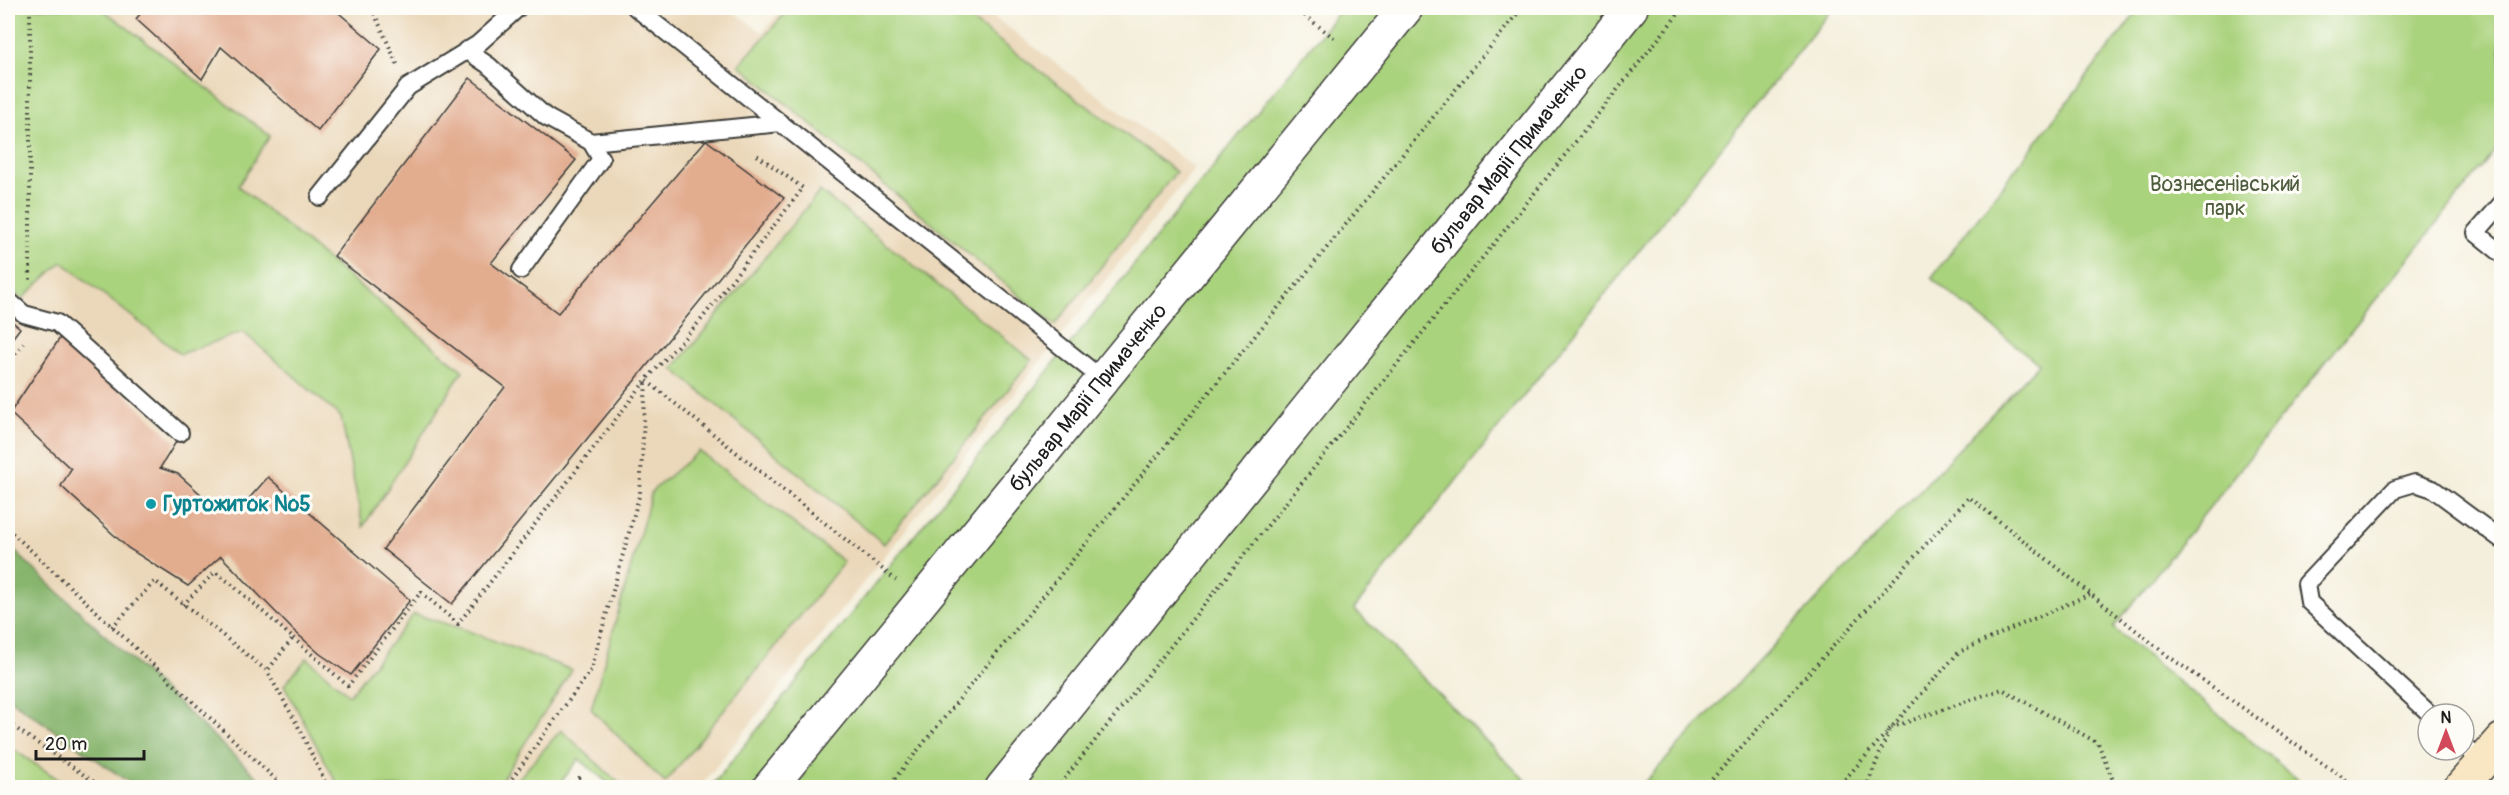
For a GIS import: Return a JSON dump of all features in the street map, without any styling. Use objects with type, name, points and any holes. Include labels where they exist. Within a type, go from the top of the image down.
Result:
[{"type":"main road","points":[[2460,788],[2488,753]]},
{"type":"street","name":"бульвар Марії Примаченко","points":[[769,788],[1406,8]]},
{"type":"street","name":"бульвар Марії Примаченко","points":[[1002,788],[1631,8]]},
{"type":"lane","points":[[320,197],[408,87],[485,38],[518,8]]},
{"type":"lane","points":[[636,8],[1102,380]]},
{"type":"lane","points":[[466,50],[488,65],[546,117],[591,142],[601,159],[521,270]]},
{"type":"lane","points":[[591,142],[781,123]]},
{"type":"lane","points":[[2502,203],[2476,233],[2502,254]]},
{"type":"lane","points":[[8,300],[24,314],[57,323],[180,433]]},
{"type":"lane","points":[[2417,702],[2309,602],[2306,584],[2395,489],[2415,483],[2433,489],[2502,540]]},
{"type":"path","points":[[8,363],[34,329],[30,289],[30,8]]},
{"type":"path","points":[[372,8],[408,87]]},
{"type":"path","points":[[1295,8],[1334,38]]},
{"type":"path","points":[[887,788],[1522,8]]},
{"type":"path","points":[[1057,788],[1683,8]]},
{"type":"path","points":[[183,605],[215,572],[348,686],[421,592],[458,624],[646,380],[700,321],[803,188],[722,129]]},
{"type":"path","points":[[646,380],[921,600]]},
{"type":"path","points":[[505,788],[591,670],[640,493],[646,380]]},
{"type":"path","points":[[1704,788],[1969,497],[2168,656],[2358,788]]},
{"type":"path","points":[[8,529],[285,788]]},
{"type":"path","points":[[112,627],[155,581],[267,671],[298,726],[328,788]]},
{"type":"path","points":[[1837,788],[1959,652],[2090,594]]},
{"type":"path","points":[[267,671],[293,638]]},
{"type":"path","points":[[1866,788],[1890,728],[2002,689],[2098,743],[2116,788]]},
{"type":"path","points":[[8,723],[103,788]]},
{"type":"path","points":[[571,788],[579,778],[591,788]]},
{"type":"shaded area","points":[[8,8],[729,8],[762,32],[783,8],[982,8],[1195,168],[700,787],[622,787],[579,759],[557,788],[8,787]]},
{"type":"green space","points":[[8,8],[101,8],[270,136],[238,186],[463,371],[363,527],[341,417],[243,332],[180,354],[62,262],[22,299],[8,287]]},
{"type":"green space","points":[[790,8],[955,8],[1176,172],[1055,325],[739,65]]},
{"type":"green space","points":[[1342,8],[1833,8],[1354,609],[1532,787],[710,788]]},
{"type":"green space","name":"Вознесенівський парк","points":[[2140,8],[2501,8],[2501,143],[2113,628],[2307,787],[1640,787],[2039,364],[1931,278]]},
{"type":"green space","points":[[820,191],[1032,360],[884,544],[673,369]]},
{"type":"green space","points":[[699,451],[844,562],[665,783],[591,709],[652,491]]},
{"type":"green space","points":[[8,545],[268,787],[136,787],[8,698]]},
{"type":"green space","points":[[414,614],[463,629],[572,670],[497,787],[339,787],[284,685],[307,658],[349,695]]},
{"type":"green space","points":[[561,730],[623,787],[613,787],[579,759],[557,787],[511,787]]},
{"type":"green space","points":[[8,746],[70,787],[8,787]]},
{"type":"building","points":[[145,8],[333,8],[381,49],[318,131],[221,47],[202,79],[136,19]]},
{"type":"building","points":[[470,78],[576,160],[491,263],[558,313],[706,140],[784,198],[452,604],[383,549],[505,387],[334,256]]},
{"type":"building","points":[[8,318],[20,328],[8,344]]},
{"type":"building","name":"Гуртожиток №5","points":[[62,335],[176,442],[160,468],[178,474],[204,497],[238,511],[268,477],[410,600],[351,675],[320,654],[293,630],[221,556],[188,586],[128,548],[61,486],[71,469],[10,413]]},
{"type":"place","name":"Гуртожиток №5","points":[[151,504]]}]
